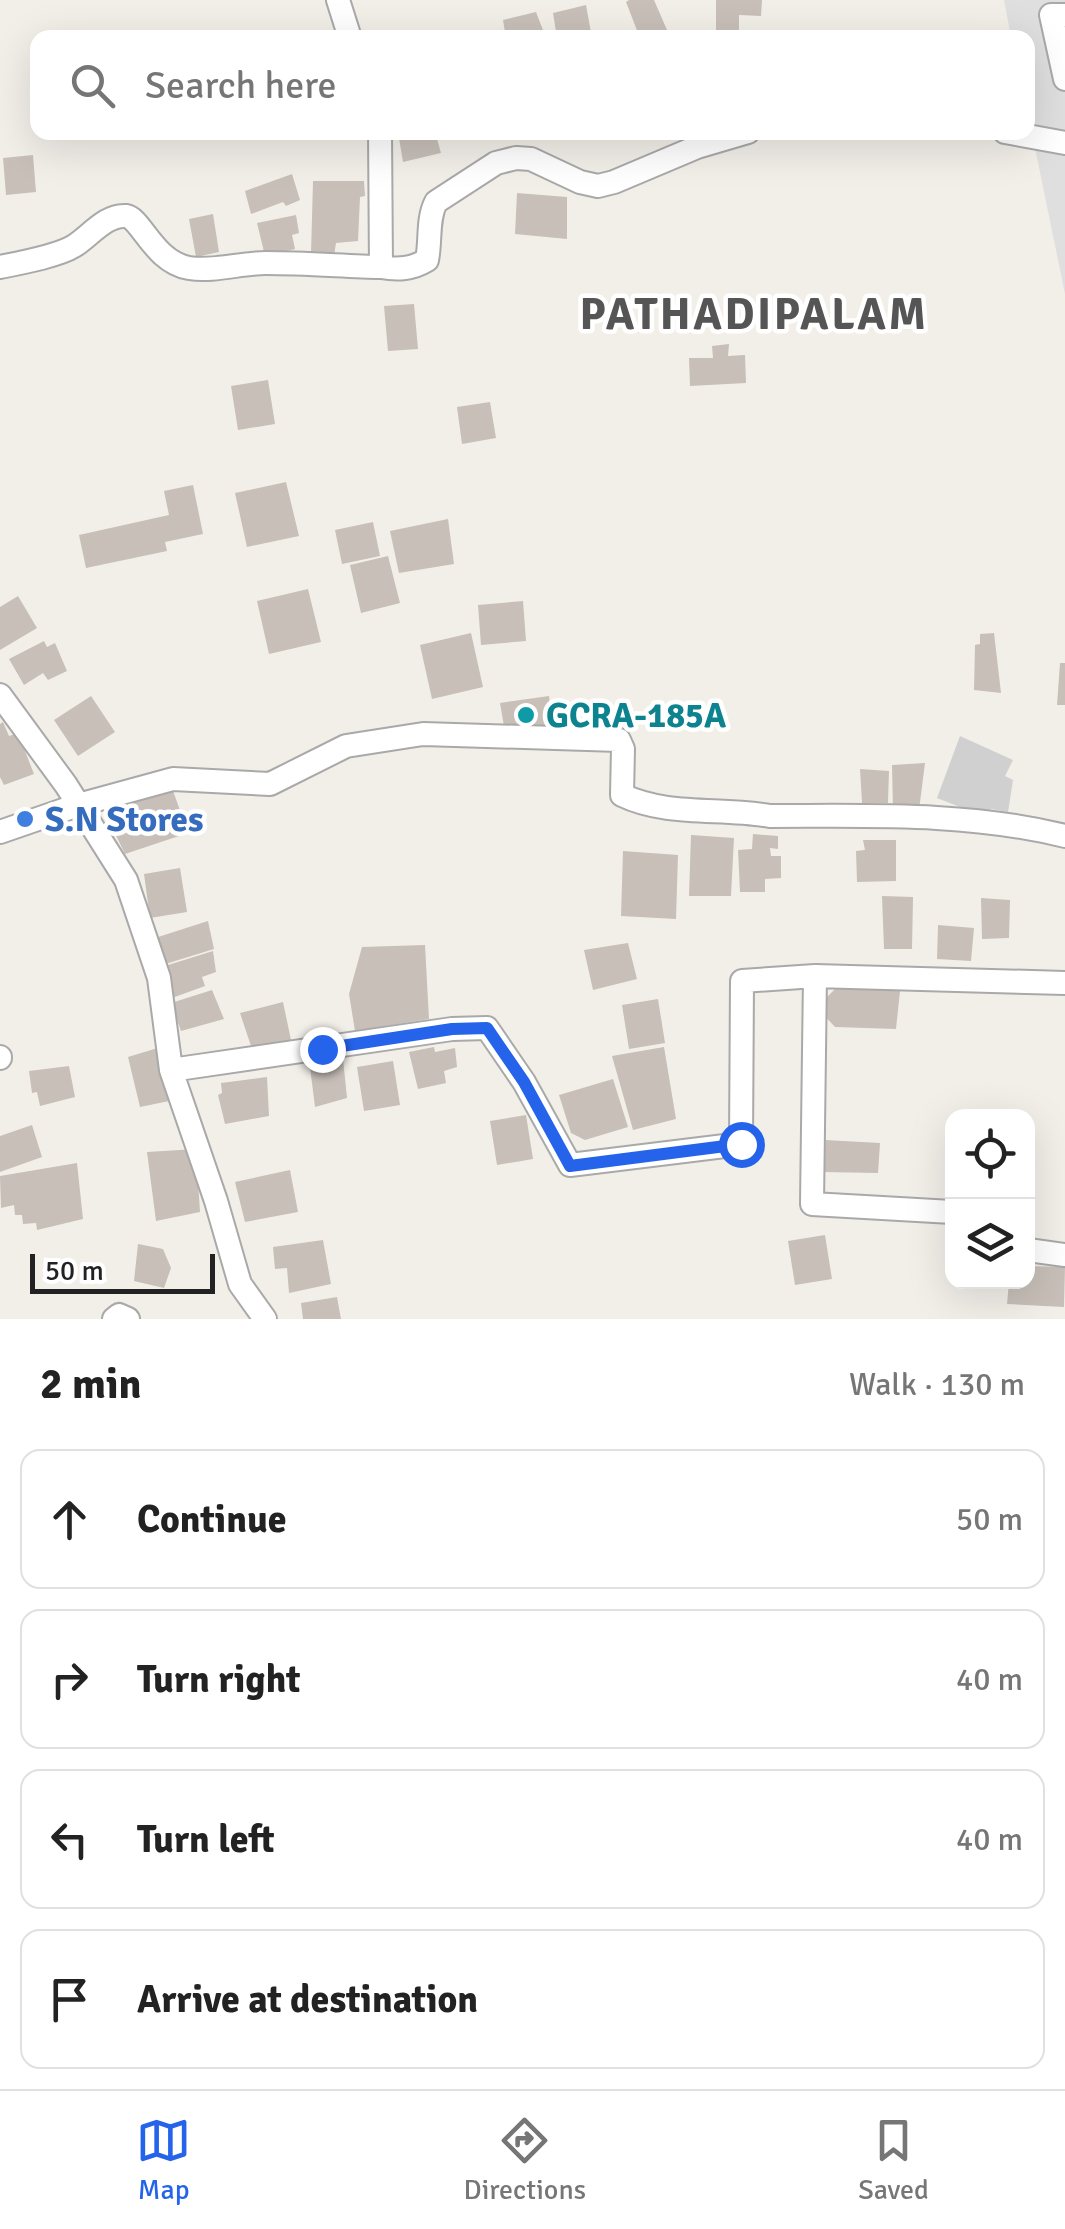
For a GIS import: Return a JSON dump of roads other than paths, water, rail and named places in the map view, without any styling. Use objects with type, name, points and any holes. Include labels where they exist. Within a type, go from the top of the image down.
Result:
[{"type":"street","points":[[338,0],[347,30]]},
{"type":"street","points":[[1055,10],[1065,80]]},
{"type":"street","points":[[1035,138],[1065,143]]},
{"type":"street","points":[[380,140],[381,267]]},
{"type":"street","points":[[0,268],[72,248],[101,226],[119,216],[128,216],[135,219],[161,254],[190,268],[265,263],[394,270],[427,260],[431,212],[436,202],[496,163],[531,158],[580,182],[598,186],[721,140]]},
{"type":"street","points":[[0,695],[126,880],[158,978],[171,1070],[240,1284],[264,1319]]},
{"type":"street","points":[[0,832],[173,779],[270,784],[346,746],[423,734],[619,740],[623,749],[622,795],[640,803],[770,816],[943,817],[1023,826],[1065,836]]},
{"type":"street","points":[[171,1070],[452,1029],[487,1028],[524,1082],[570,1166],[741,1144],[742,981],[815,976],[1065,983]]},
{"type":"street","points":[[815,976],[812,1204],[945,1212]]},
{"type":"street","points":[[1035,1251],[1065,1255]]},
{"type":"street","points":[[114,1319],[120,1315],[128,1319]]},
{"type":"place","name":"GCRA-185A","points":[[526,715]]},
{"type":"place","name":"S.N Stores","points":[[25,819]]},
{"type":"district","name":"PATHADIPALAM","points":[[754,313]]}]
